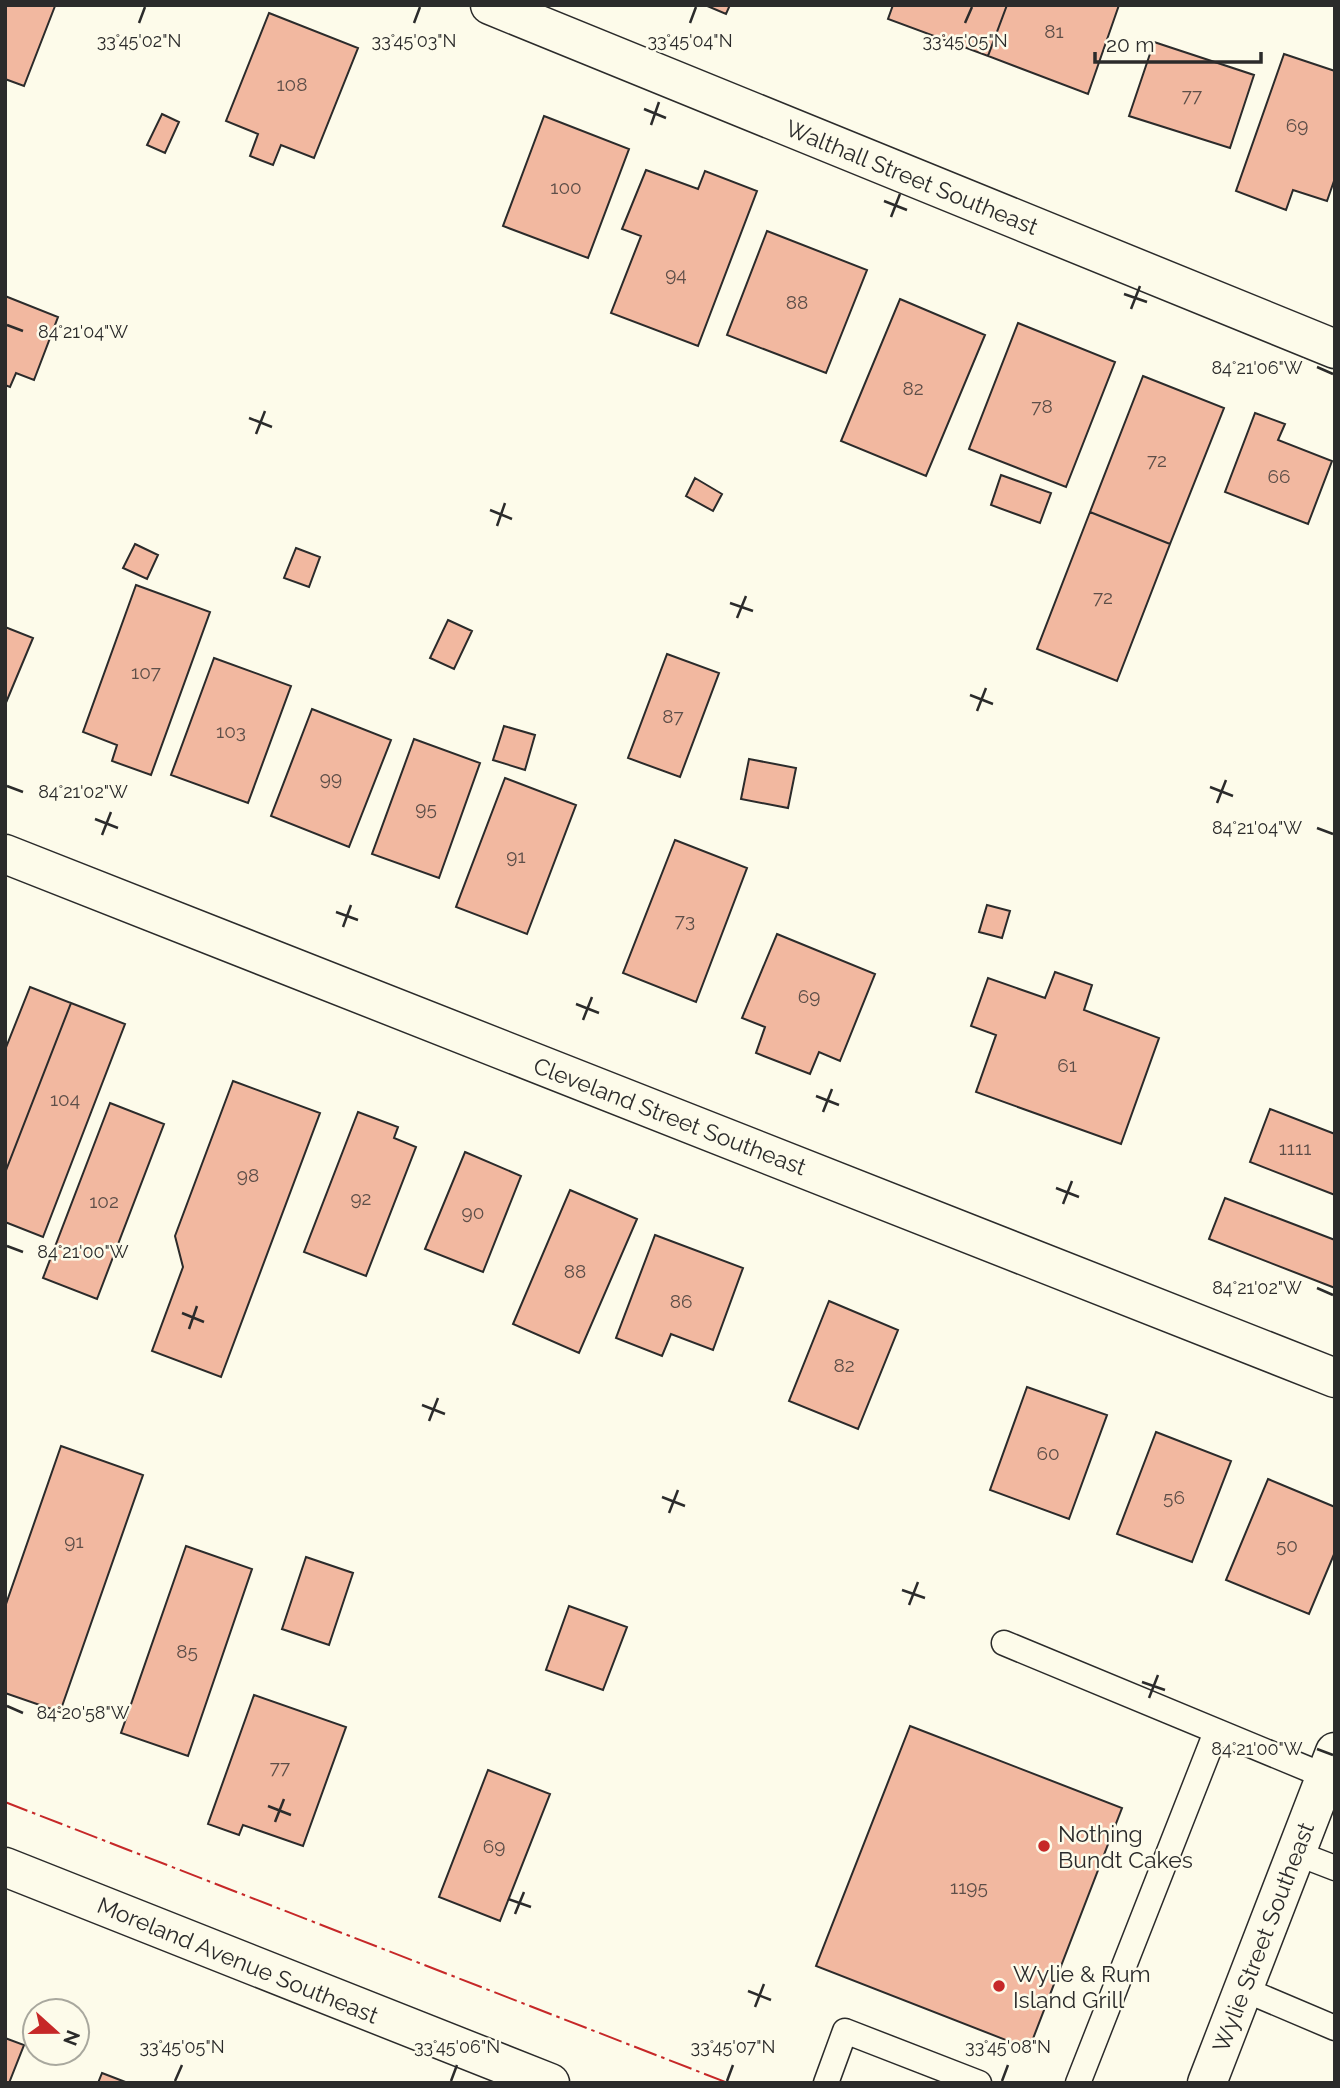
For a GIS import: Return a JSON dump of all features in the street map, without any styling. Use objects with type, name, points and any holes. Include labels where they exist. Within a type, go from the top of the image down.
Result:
[{"type":"main road","name":"Walthall Street Southeast","points":[[490,5],[561,19],[1335,349]]},
{"type":"main road","name":"Cleveland Street Southeast","points":[[5,854],[1335,1378]]},
{"type":"main road","name":"Wylie Street Southeast","points":[[1207,2083],[1330,1764]]},
{"type":"main road","name":"Moreland Avenue Southeast","points":[[5,1867],[550,2083]]},
{"type":"lane","points":[[1003,1643],[1216,1732],[1330,1764]]},
{"type":"lane","points":[[1078,2083],[1216,1732]]},
{"type":"lane","points":[[1296,1853],[1335,1868]]},
{"type":"lane","points":[[1243,1989],[1335,2028]]},
{"type":"lane","points":[[826,2083],[845,2031],[979,2083]]},
{"type":"building","points":[[5,5],[55,6],[24,86],[5,79]]},
{"type":"building","points":[[705,5],[730,5],[726,14]]},
{"type":"building","points":[[893,5],[1007,5],[988,56],[888,19]]},
{"type":"building","points":[[1007,5],[1119,5],[1088,94],[988,56]]},
{"type":"building","points":[[269,13],[358,48],[314,158],[281,145],[273,165],[250,156],[258,134],[226,121]]},
{"type":"building","points":[[1154,42],[1254,75],[1230,148],[1129,116]]},
{"type":"building","points":[[1284,54],[1335,71],[1335,178],[1327,201],[1293,190],[1286,210],[1236,191]]},
{"type":"building","points":[[162,114],[179,122],[165,153],[147,145]]},
{"type":"building","points":[[544,116],[629,149],[588,258],[503,226]]},
{"type":"building","points":[[646,170],[698,189],[705,171],[757,191],[698,346],[611,313],[641,236],[622,229]]},
{"type":"building","points":[[767,231],[867,270],[826,373],[727,335]]},
{"type":"building","points":[[5,296],[58,317],[34,380],[16,373],[10,387],[5,385]]},
{"type":"building","points":[[900,299],[985,335],[926,476],[841,441]]},
{"type":"building","points":[[1018,323],[1115,362],[1066,487],[969,449]]},
{"type":"building","points":[[1143,376],[1224,408],[1170,544],[1090,512]]},
{"type":"building","points":[[1255,413],[1285,424],[1278,440],[1332,461],[1308,524],[1225,492]]},
{"type":"building","points":[[1001,475],[1051,493],[1040,523],[991,505]]},
{"type":"building","points":[[695,478],[722,494],[713,511],[686,496]]},
{"type":"building","points":[[1090,512],[1170,544],[1117,681],[1037,649]]},
{"type":"building","points":[[135,544],[158,555],[147,579],[123,568]]},
{"type":"building","points":[[296,548],[320,557],[309,587],[284,578]]},
{"type":"building","points":[[136,585],[210,612],[151,775],[112,761],[117,745],[83,732]]},
{"type":"building","points":[[448,620],[472,631],[454,669],[430,658]]},
{"type":"building","points":[[5,627],[33,638],[5,705]]},
{"type":"building","points":[[667,654],[719,673],[680,777],[628,758]]},
{"type":"building","points":[[214,658],[291,686],[248,803],[171,775]]},
{"type":"building","points":[[312,709],[391,740],[349,847],[271,816]]},
{"type":"building","points":[[504,726],[535,735],[525,770],[493,760]]},
{"type":"building","points":[[414,739],[480,763],[439,878],[372,854]]},
{"type":"building","points":[[749,759],[796,768],[788,808],[741,799]]},
{"type":"building","points":[[505,778],[576,805],[527,934],[456,907]]},
{"type":"building","points":[[675,840],[747,868],[696,1002],[623,973]]},
{"type":"building","points":[[987,905],[1010,911],[1002,938],[979,932]]},
{"type":"building","points":[[777,934],[875,974],[840,1061],[819,1052],[810,1074],[756,1053],[765,1027],[742,1018]]},
{"type":"building","points":[[1055,972],[1092,985],[1084,1010],[1159,1038],[1121,1144],[976,1092],[996,1035],[971,1026],[988,978],[1045,998]]},
{"type":"building","points":[[30,987],[71,1003],[5,1173],[5,1050]]},
{"type":"building","points":[[71,1003],[125,1024],[43,1237],[5,1222],[5,1173]]},
{"type":"building","points":[[233,1081],[320,1113],[221,1377],[152,1351],[183,1267],[175,1236]]},
{"type":"building","points":[[110,1103],[164,1124],[97,1299],[43,1278]]},
{"type":"building","points":[[1270,1109],[1335,1134],[1335,1195],[1250,1162]]},
{"type":"building","points":[[358,1112],[398,1127],[394,1138],[416,1147],[366,1276],[304,1252]]},
{"type":"building","points":[[465,1152],[521,1176],[483,1272],[425,1249]]},
{"type":"building","points":[[570,1190],[637,1219],[579,1353],[513,1324]]},
{"type":"building","points":[[1225,1198],[1335,1240],[1335,1288],[1209,1239]]},
{"type":"building","points":[[655,1235],[743,1268],[713,1350],[671,1334],[662,1356],[616,1338]]},
{"type":"building","points":[[829,1301],[898,1330],[858,1429],[789,1401]]},
{"type":"building","points":[[1027,1387],[1107,1415],[1069,1519],[990,1490]]},
{"type":"building","points":[[1156,1432],[1231,1461],[1192,1562],[1117,1534]]},
{"type":"building","points":[[61,1446],[143,1475],[60,1712],[5,1693],[5,1607]]},
{"type":"building","points":[[1268,1479],[1335,1507],[1335,1552],[1309,1614],[1226,1580]]},
{"type":"building","points":[[186,1546],[252,1569],[188,1756],[121,1733]]},
{"type":"building","points":[[306,1557],[353,1573],[329,1645],[282,1629]]},
{"type":"building","points":[[569,1606],[627,1627],[603,1690],[546,1670]]},
{"type":"building","points":[[254,1695],[346,1727],[303,1846],[243,1825],[239,1835],[208,1824]]},
{"type":"building","points":[[910,1726],[1122,1808],[1029,2049],[816,1966]]},
{"type":"building","points":[[488,1770],[550,1794],[500,1921],[439,1897]]},
{"type":"building","points":[[5,2038],[21,2044],[21,2053],[9,2083],[5,2083]]},
{"type":"building","points":[[102,2073],[128,2083],[98,2083]]},
{"type":"power","points":[[5,1802],[728,2083]]},
{"type":"place","name":"Nothing Bundt Cakes","points":[[1044,1846]]},
{"type":"place","name":"Wylie & Rum Island Grill","points":[[999,1986]]}]
